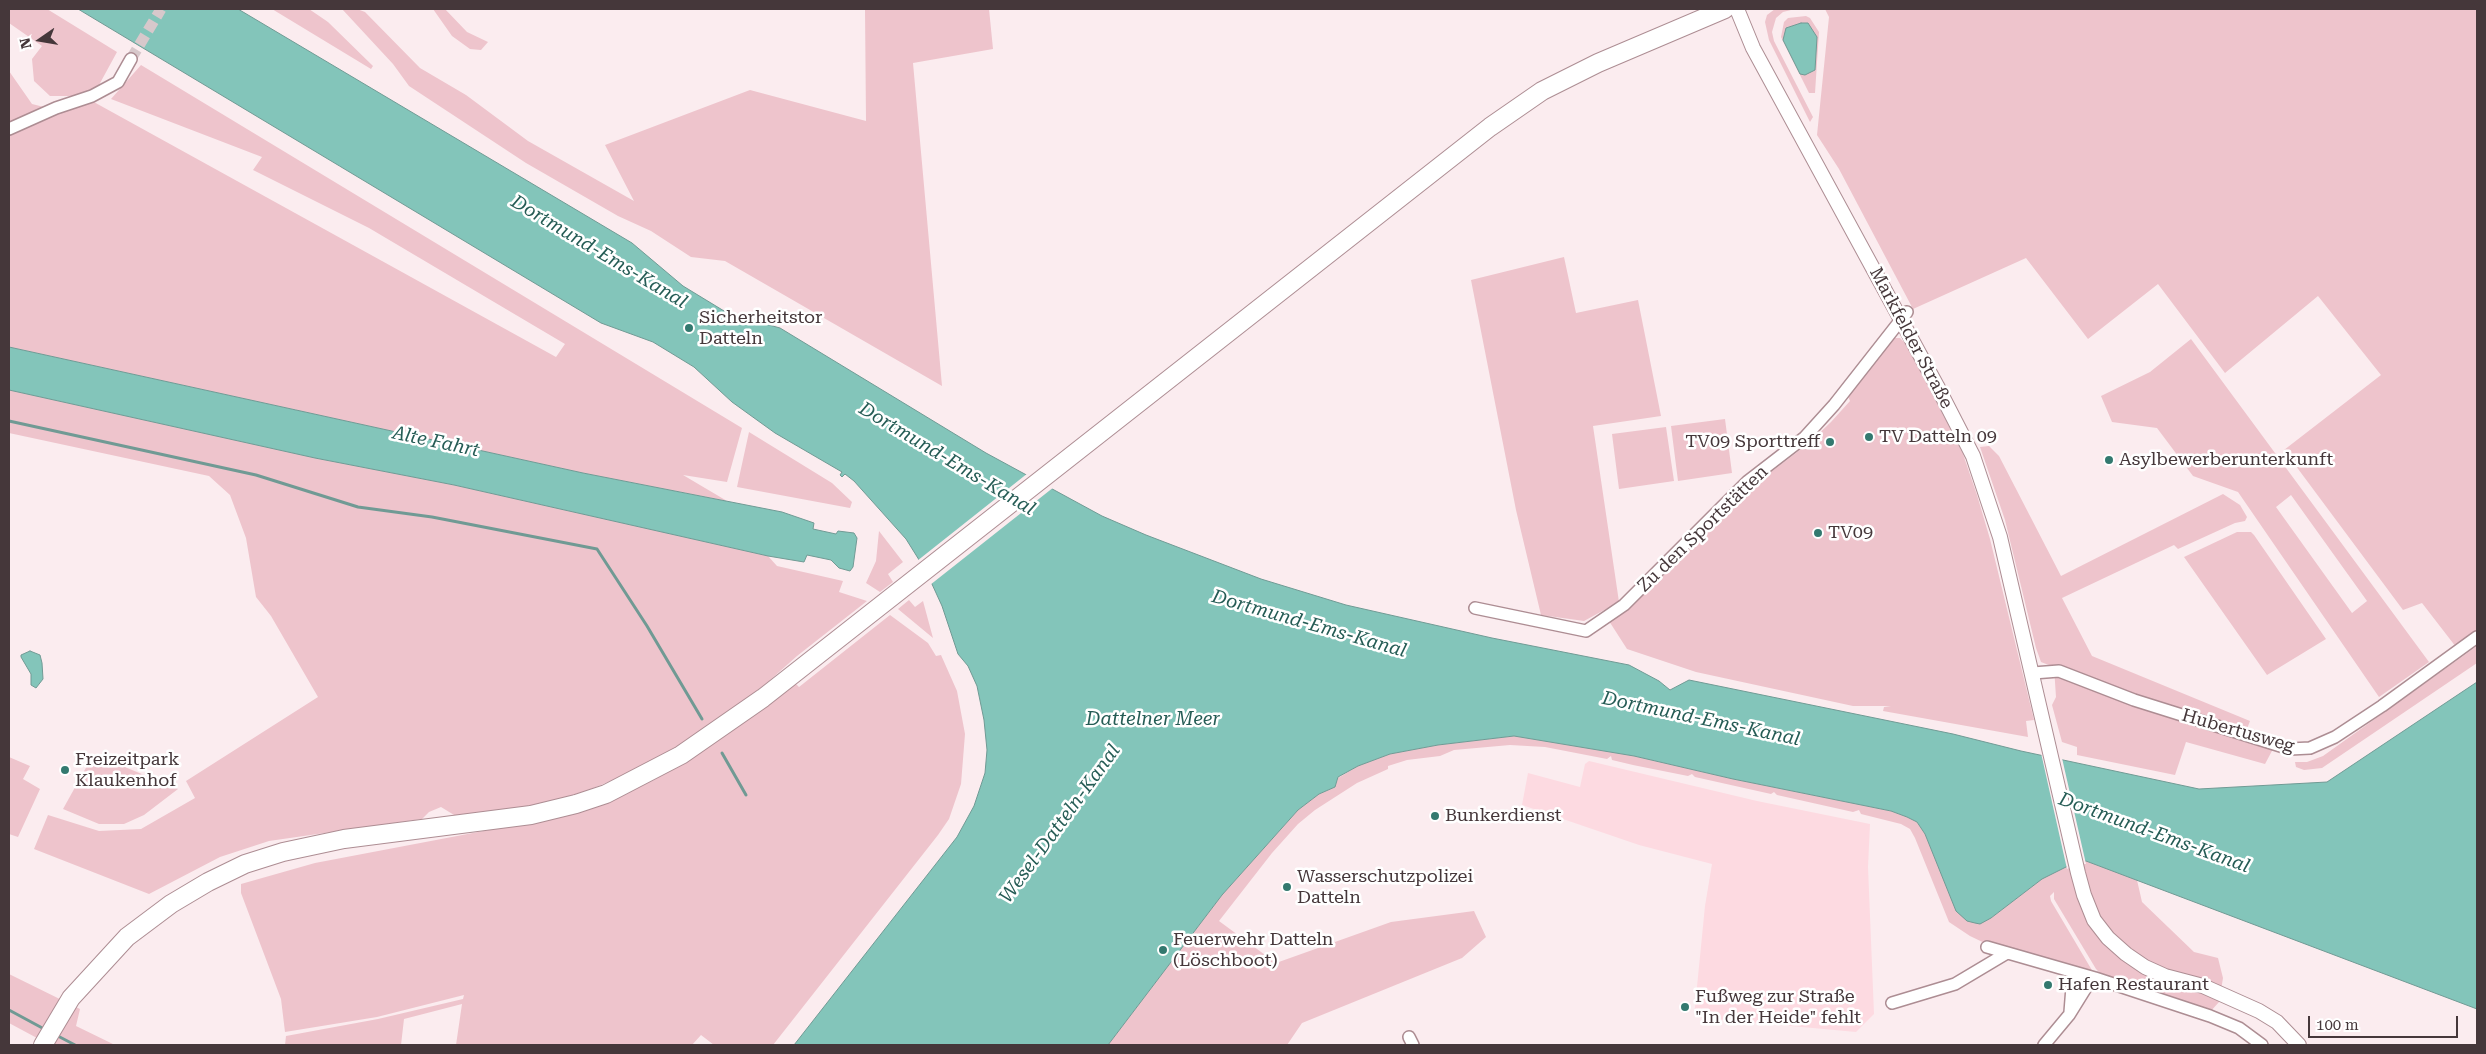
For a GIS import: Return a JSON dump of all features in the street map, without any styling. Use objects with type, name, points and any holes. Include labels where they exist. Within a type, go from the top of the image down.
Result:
[{"type":"main road","points":[[43,1045],[62,1012],[98,967],[127,937],[171,904],[208,882],[245,864],[284,852],[344,839],[531,815],[599,796],[640,778],[681,755],[763,698],[1063,460],[1264,306],[1490,127],[1542,91],[1621,52],[1725,9]]},
{"type":"street","name":"Markfelder Straße","points":[[1737,9],[1753,48],[1904,315],[1982,480],[2000,537],[2078,873],[2094,920],[2108,938],[2145,967],[2165,976],[2203,986],[2259,1011],[2277,1022],[2299,1045]]},
{"type":"street","points":[[9,129],[56,108],[92,96],[118,82],[131,59]]},
{"type":"street","name":"Zu den Sportstätten","points":[[1475,608],[1586,631],[1624,606],[1730,497],[1805,437],[1834,406],[1904,315]]},
{"type":"street","name":"Hubertusweg","points":[[2033,673],[2060,671],[2134,700],[2290,749],[2310,748],[2335,736],[2382,706],[2477,637]]},
{"type":"street","points":[[1987,946],[2090,976],[2210,1016],[2239,1028],[2262,1045]]},
{"type":"street","points":[[1892,1003],[1955,984],[2006,953]]},
{"type":"street","points":[[2044,1045],[2069,1015],[2087,986],[2090,976]]},
{"type":"shaded area","points":[[9,9],[47,9],[117,52],[96,89],[72,96],[50,96],[34,81],[32,59],[42,46],[9,23]]},
{"type":"shaded area","points":[[272,9],[309,9],[328,22],[373,66],[371,69]]},
{"type":"shaded area","points":[[342,9],[357,9],[365,12],[420,68],[466,95],[528,141],[634,201],[605,145],[750,90],[866,121],[865,9],[989,9],[993,49],[913,63],[942,386],[725,261],[691,257],[651,231],[618,216],[526,163],[409,86],[393,64]]},
{"type":"shaded area","points":[[433,9],[445,9],[467,32],[488,42],[481,50],[470,49],[452,36]]},
{"type":"shaded area","points":[[1775,9],[1795,9],[1783,12],[1776,18],[1772,32],[1774,41],[1813,117],[1810,122],[1769,40],[1765,22],[1767,15]]},
{"type":"shaded area","points":[[1825,9],[2477,9],[2477,632],[2456,647],[2422,603],[2403,610],[2284,450],[2381,375],[2318,296],[2225,373],[2158,284],[2088,339],[2026,258],[1913,309],[1839,169],[1817,135],[1829,17]]},
{"type":"shaded area","points":[[1806,16],[1810,18],[1819,32],[1815,93],[1809,93],[1781,37],[1784,22],[1788,18]]},
{"type":"shaded area","points":[[141,65],[742,428],[727,482],[683,475],[727,501],[583,473],[9,347],[9,71],[32,104],[60,111],[92,101],[556,357],[565,344],[369,228],[253,170],[262,157],[111,99]]},
{"type":"shaded area","points":[[1564,257],[1576,313],[1638,300],[1661,416],[1593,426],[1619,602],[1584,621],[1541,615],[1516,510],[1471,280]]},
{"type":"shaded area","name":"TV09","points":[[1894,338],[1900,338],[1907,345],[1963,454],[1977,495],[1990,539],[2034,720],[2026,721],[2028,737],[1883,711],[1884,707],[1891,706],[1853,706],[1696,672],[1627,649],[1609,621],[1670,570],[1746,491],[1809,443],[1831,422],[1850,401],[1847,394],[1885,344]]},
{"type":"shaded area","points":[[2191,339],[2429,662],[2379,697],[2238,492],[2193,476],[2157,428],[2112,422],[2101,396],[2150,372]],"holes":[[[2291,495],[2367,601],[2352,613],[2276,507]]]},
{"type":"shaded area","points":[[9,390],[315,458],[454,485],[768,556],[777,566],[843,581],[839,592],[867,601],[719,721],[645,767],[586,791],[528,808],[459,818],[441,807],[429,812],[422,819],[269,841],[220,857],[149,894],[34,849],[48,815],[99,831],[141,829],[195,798],[186,781],[318,697],[271,616],[256,597],[246,538],[230,495],[209,476],[9,433]]},
{"type":"shaded area","points":[[1725,419],[1732,473],[1678,481],[1671,426]]},
{"type":"shaded area","points":[[1666,427],[1674,481],[1619,489],[1612,434]]},
{"type":"shaded area","points":[[749,432],[832,483],[852,502],[850,508],[737,487]]},
{"type":"shaded area","points":[[1989,446],[1999,456],[2061,576],[2223,494],[2240,505],[2247,517],[2245,521],[2235,523],[2178,549],[2174,545],[2062,598],[2092,656],[2250,721],[2243,739],[2273,749],[2265,764],[2186,742],[2175,775],[2077,755],[2077,747],[2062,742],[2052,705],[2056,697],[2054,667],[2041,662],[2036,648],[2005,520],[1980,447]]},
{"type":"shaded area","points":[[879,531],[903,562],[888,574],[893,582],[880,592],[866,583],[876,561]]},
{"type":"shaded area","points":[[2237,532],[2251,532],[2254,535],[2326,639],[2267,675],[2184,557]]},
{"type":"shaded area","points":[[909,600],[915,607],[923,601],[933,638],[898,609]]},
{"type":"shaded area","points":[[890,615],[928,643],[936,656],[941,655],[957,691],[965,734],[961,784],[949,819],[938,835],[773,1045],[714,1045],[701,1035],[692,1045],[456,1045],[462,1004],[404,1019],[401,1045],[285,1045],[286,1036],[378,1019],[463,999],[464,995],[377,1017],[285,1032],[281,999],[241,893],[241,884],[315,863],[536,821],[592,806],[654,780],[725,736],[762,709],[793,681],[799,687]]},
{"type":"shaded area","points":[[2477,646],[2477,663],[2322,768],[2304,770],[2296,767],[2295,762],[2307,762],[2323,756]]},
{"type":"shaded area","points":[[1514,736],[1634,756],[1733,779],[1891,811],[1907,817],[1917,822],[1925,834],[1957,911],[1968,919],[1991,918],[2042,879],[2076,862],[2086,861],[2137,880],[2142,902],[2194,952],[2218,958],[2223,978],[2219,1002],[2210,1012],[2102,975],[2096,969],[2054,899],[2054,892],[2050,896],[2051,901],[2093,972],[1995,948],[1970,936],[1949,922],[1915,838],[1910,829],[1901,824],[1861,814],[1859,810],[1853,812],[1777,795],[1774,792],[1771,794],[1695,777],[1692,774],[1688,776],[1633,765],[1612,760],[1611,756],[1607,759],[1545,747],[1510,745],[1454,750],[1440,756],[1407,760],[1388,766],[1388,769],[1357,783],[1315,810],[1298,824],[1272,853],[1219,921],[1276,963],[1391,922],[1474,911],[1486,937],[1462,958],[1302,1023],[1287,1045],[1108,1045],[1222,895],[1298,810],[1319,794],[1335,787],[1338,778],[1358,766],[1390,754],[1438,745]]},
{"type":"shaded area","points":[[9,757],[30,766],[23,779],[40,789],[18,837],[9,834]]},
{"type":"shaded area","points":[[1589,761],[1757,801],[1870,824],[1868,867],[1874,1014],[1856,1032],[1694,1017],[1705,906],[1712,864],[1639,845],[1522,805],[1528,773],[1580,787],[1585,764]]},
{"type":"shaded area","points":[[88,764],[120,765],[178,789],[144,815],[124,824],[99,824],[63,809]]},
{"type":"shaded area","points":[[9,974],[80,1009],[76,1026],[115,1045],[50,1045],[9,1023]]},
{"type":"water","name":"Dattelner Meer","points":[[78,9],[238,9],[632,243],[683,286],[729,314],[780,328],[986,453],[1102,516],[1261,579],[1346,605],[1492,638],[1629,665],[1659,681],[1670,690],[1689,680],[1953,734],[2021,751],[2199,789],[2327,782],[2477,682],[2477,1009],[2086,861],[2076,862],[2042,879],[1991,918],[1980,924],[1967,921],[1956,911],[1925,834],[1917,822],[1907,817],[1891,811],[1733,779],[1634,756],[1514,736],[1438,745],[1390,754],[1358,766],[1338,777],[1335,787],[1319,794],[1298,810],[1222,895],[1108,1045],[794,1045],[957,837],[974,806],[985,773],[987,750],[984,720],[977,686],[968,666],[958,654],[942,606],[926,571],[906,539],[854,481],[845,474],[842,477],[840,475],[842,472],[775,433],[732,402],[694,367],[653,342],[601,323]]},
{"type":"water","points":[[1801,23],[1808,23],[1817,37],[1815,70],[1805,75],[1800,74],[1783,40],[1786,28]]},
{"type":"water","name":"Alte Fahrt","points":[[9,347],[583,473],[782,512],[814,523],[813,529],[836,534],[838,531],[854,533],[857,538],[853,567],[850,571],[839,568],[831,560],[807,555],[804,562],[768,556],[454,485],[315,458],[9,390]]},
{"type":"water","points":[[30,651],[40,655],[42,663],[43,679],[36,688],[31,685],[31,674],[21,657],[21,655]]},
{"type":"pier","points":[[1028,473],[1054,487],[930,585],[917,561]]},
{"type":"pier","points":[[2041,753],[2062,758],[2086,864],[2077,864],[2067,869]]},
{"type":"waterway","points":[[9,421],[256,475],[358,507],[432,517],[597,549],[647,626],[702,719]]},
{"type":"waterway","points":[[722,753],[746,795]]},
{"type":"waterway","points":[[9,1010],[46,1030]]},
{"type":"waterway","points":[[56,1035],[75,1045]]},
{"type":"tunnel","points":[[131,59],[161,9]]},
{"type":"place","name":"Sicherheitstor Datteln","points":[[689,328]]},
{"type":"place","name":"TV Datteln 09","points":[[1869,437]]},
{"type":"place","name":"TV09 Sporttreff","points":[[1830,442]]},
{"type":"place","name":"Asylbewerberunterkunft","points":[[2109,460]]},
{"type":"place","name":"TV09","points":[[1818,533]]},
{"type":"place","name":"Freizeitpark Klaukenhof","points":[[65,770]]},
{"type":"place","name":"Bunkerdienst","points":[[1435,816]]},
{"type":"place","name":"Wasserschutzpolizei Datteln","points":[[1287,887]]},
{"type":"place","name":"Feuerwehr Datteln (Löschboot)","points":[[1163,950]]},
{"type":"place","name":"Hafen Restaurant","points":[[2048,985]]},
{"type":"place","name":"Fußweg zur Straße \"In der Heide\" fehlt","points":[[1685,1007]]},
{"type":"water label","name":"Dortmund-Ems-Kanal","points":[[599,252]]},
{"type":"water label","name":"Dortmund-Ems-Kanal","points":[[947,459]]},
{"type":"water label","name":"Dortmund-Ems-Kanal","points":[[1309,624]]},
{"type":"water label","name":"Dortmund-Ems-Kanal","points":[[1701,719]]},
{"type":"water label","name":"Wesel-Datteln-Kanal","points":[[1060,824]]},
{"type":"water label","name":"Dortmund-Ems-Kanal","points":[[2154,833]]}]
